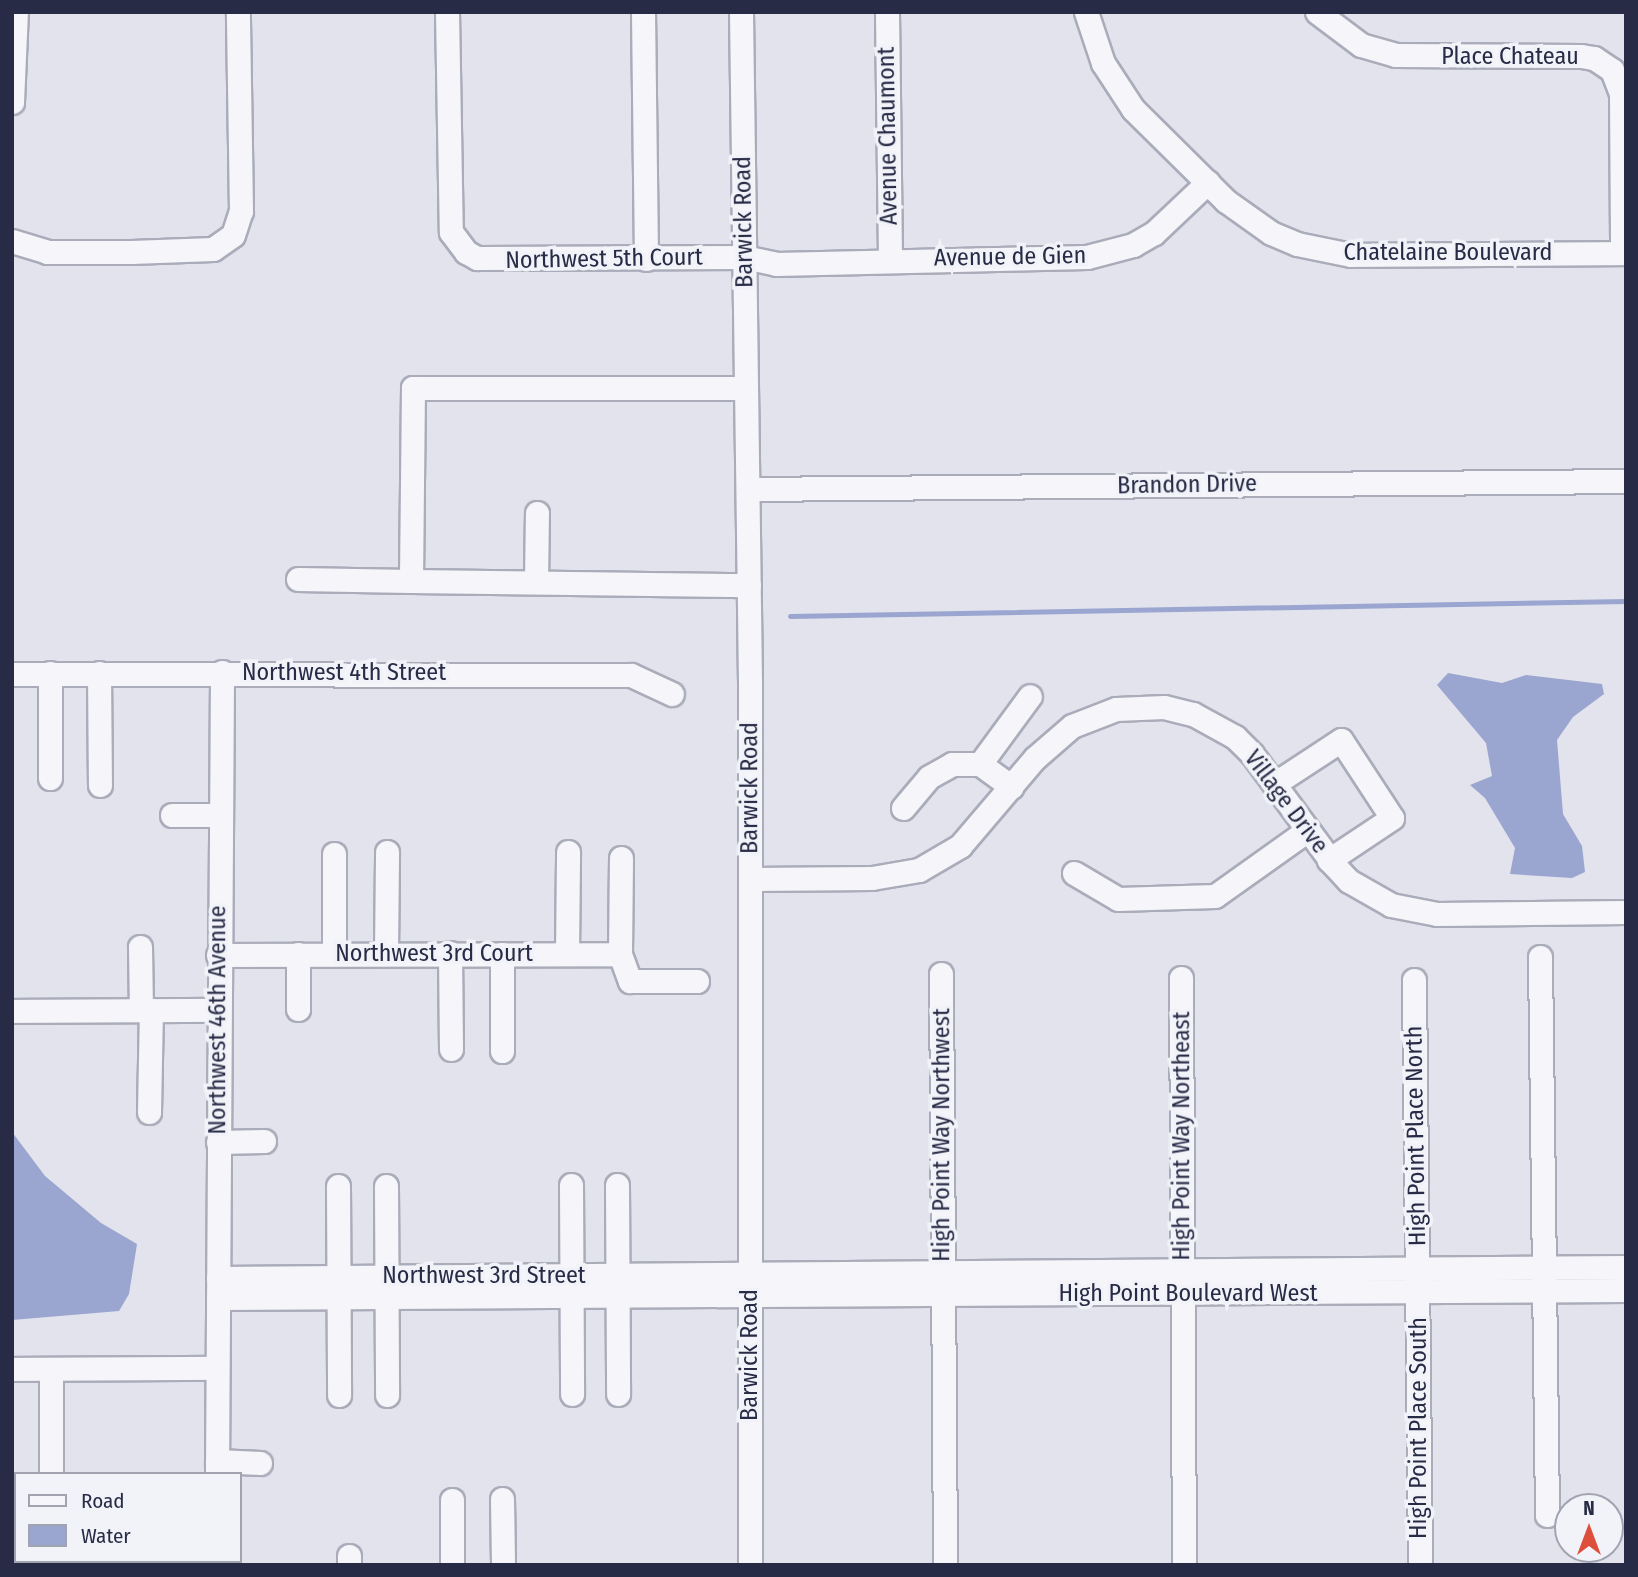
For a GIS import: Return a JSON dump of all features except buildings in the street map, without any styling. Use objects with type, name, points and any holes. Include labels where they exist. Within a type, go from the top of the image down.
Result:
[{"type":"street","points":[[12,102],[16,12]]},
{"type":"street","points":[[12,241],[47,253],[131,252],[213,249],[233,235],[241,211],[238,12]]},
{"type":"street","name":"Northwest 5th Court","points":[[447,12],[451,232],[466,253],[489,260],[744,257]]},
{"type":"street","points":[[643,12],[646,259]]},
{"type":"street","name":"Barwick Road","points":[[741,12],[748,489],[750,1565]]},
{"type":"street","name":"Avenue Chaumont","points":[[887,12],[890,259]]},
{"type":"street","name":"Chatelaine Boulevard","points":[[1086,12],[1102,63],[1116,87],[1208,182],[1271,233],[1323,251],[1624,253]]},
{"type":"street","name":"Place Chateau","points":[[1317,12],[1361,45],[1395,55],[1581,56],[1594,58],[1612,70],[1620,93],[1624,253]]},
{"type":"street","name":"Avenue de Gien","points":[[744,257],[769,252],[801,253],[829,261],[1087,257],[1111,253],[1154,233],[1208,182]]},
{"type":"street","points":[[411,581],[413,388],[746,388]]},
{"type":"street","name":"Brandon Drive","points":[[748,489],[1626,481]]},
{"type":"street","points":[[536,582],[537,513]]},
{"type":"street","points":[[298,579],[748,585]]},
{"type":"street","name":"Northwest 4th Street","points":[[12,674],[222,672],[631,675],[672,694]]},
{"type":"street","name":"Northwest 46th Avenue","points":[[217,1468],[218,954],[222,672]]},
{"type":"street","points":[[50,673],[50,778]]},
{"type":"street","points":[[99,673],[100,785]]},
{"type":"street","points":[[980,764],[1030,696]]},
{"type":"street","name":"Village Drive","points":[[750,879],[872,878],[919,870],[960,846],[1052,741],[1072,726],[1105,712],[1140,706],[1181,710],[1215,724],[1252,754],[1329,860],[1369,895],[1414,912],[1626,912]]},
{"type":"street","points":[[1274,784],[1341,740],[1392,818],[1329,860]]},
{"type":"street","points":[[903,808],[929,776],[952,764],[980,764],[1012,787]]},
{"type":"street","points":[[172,815],[220,816]]},
{"type":"street","points":[[1074,873],[1118,899],[1215,896],[1308,830]]},
{"type":"street","points":[[386,953],[387,852]]},
{"type":"street","points":[[568,852],[568,954]]},
{"type":"street","points":[[334,854],[334,954]]},
{"type":"street","points":[[621,858],[620,954],[630,981],[698,981]]},
{"type":"street","points":[[140,947],[146,1010],[149,1112]]},
{"type":"street","points":[[450,953],[451,1049]]},
{"type":"street","name":"Northwest 3rd Court","points":[[218,954],[620,954]]},
{"type":"street","points":[[298,954],[298,1009]]},
{"type":"street","points":[[502,954],[502,1051]]},
{"type":"street","points":[[1540,957],[1541,1268],[1544,1291],[1546,1515]]},
{"type":"street","name":"High Point Way Northwest","points":[[941,974],[945,1565]]},
{"type":"street","name":"High Point Way Northeast","points":[[1181,978],[1184,1565]]},
{"type":"street","name":"High Point Place North","points":[[1414,980],[1418,1281]]},
{"type":"street","points":[[12,1011],[218,1010]]},
{"type":"street","points":[[218,1142],[264,1141]]},
{"type":"street","points":[[571,1185],[572,1394]]},
{"type":"street","points":[[617,1185],[618,1394]]},
{"type":"street","points":[[338,1186],[339,1395]]},
{"type":"street","points":[[386,1186],[387,1395]]},
{"type":"street","name":"High Point Boulevard West","points":[[1418,1281],[1541,1268],[1626,1268]]},
{"type":"street","name":"High Point Boulevard West","points":[[750,1287],[1418,1281],[1544,1291],[1626,1290]]},
{"type":"street","name":"High Point Place South","points":[[1418,1281],[1420,1565]]},
{"type":"street","name":"Northwest 3rd Street","points":[[218,1288],[750,1287]]},
{"type":"street","points":[[12,1369],[216,1368]]},
{"type":"street","points":[[51,1369],[51,1471]]},
{"type":"street","points":[[217,1468],[260,1463]]},
{"type":"street","points":[[502,1499],[503,1565]]},
{"type":"street","points":[[452,1500],[452,1565]]},
{"type":"water","points":[[1448,673],[1502,683],[1526,675],[1602,684],[1604,694],[1573,717],[1557,740],[1563,814],[1582,846],[1585,872],[1572,878],[1510,874],[1515,848],[1485,798],[1470,785],[1492,776],[1486,743],[1437,685]]},
{"type":"water","points":[[12,1132],[45,1176],[101,1223],[137,1244],[129,1294],[119,1311],[12,1320]]},
{"type":"waterway","points":[[790,616],[1626,601]]}]
